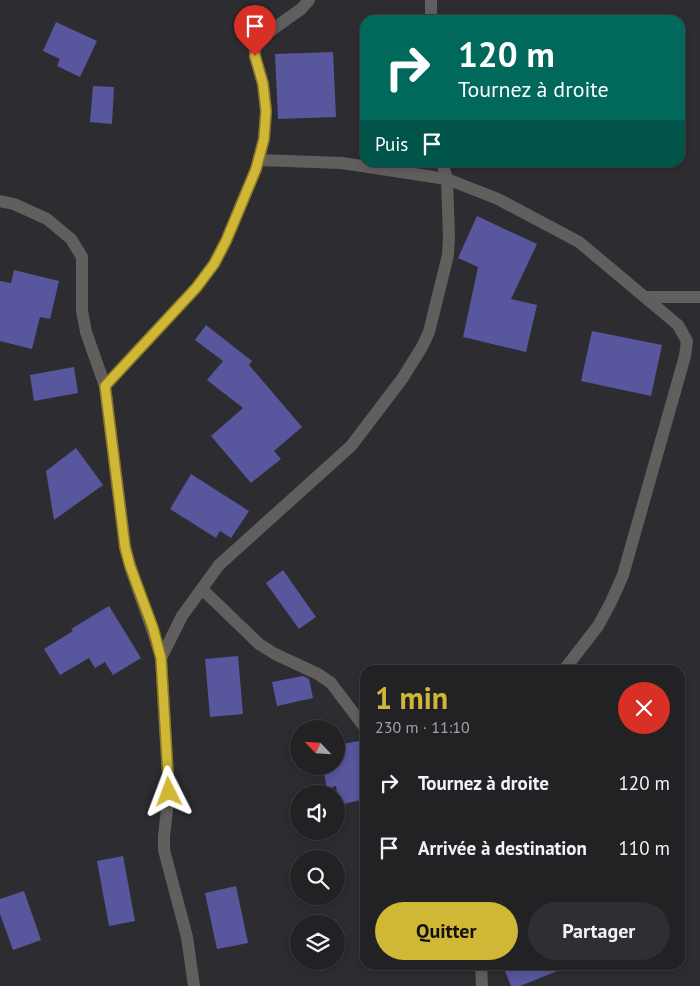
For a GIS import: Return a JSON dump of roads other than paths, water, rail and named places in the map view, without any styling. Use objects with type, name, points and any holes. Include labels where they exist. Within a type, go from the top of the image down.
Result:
[{"type":"street","points":[[105,386],[196,288],[214,264],[256,169],[264,139],[266,111],[263,84],[255,56],[255,46],[259,40],[301,9],[309,0]]},
{"type":"street","points":[[431,0],[431,15]]},
{"type":"street","points":[[259,160],[342,163],[360,166]]},
{"type":"street","points":[[368,167],[447,179],[498,200],[579,242],[678,325],[687,341],[685,356],[623,575],[598,626],[568,665]]},
{"type":"street","points":[[161,658],[182,616],[219,566],[351,446],[402,379],[422,347],[429,332],[448,255],[447,179],[443,167]]},
{"type":"street","points":[[0,201],[14,204],[47,219],[71,239],[82,257],[82,311],[86,332],[105,386],[125,547],[153,628],[161,658],[169,792],[164,850],[187,937],[194,986]]},
{"type":"street","points":[[645,297],[700,297]]},
{"type":"street","points":[[202,589],[260,644],[275,654],[331,682],[360,721]]},
{"type":"street","points":[[481,970],[482,986]]}]
